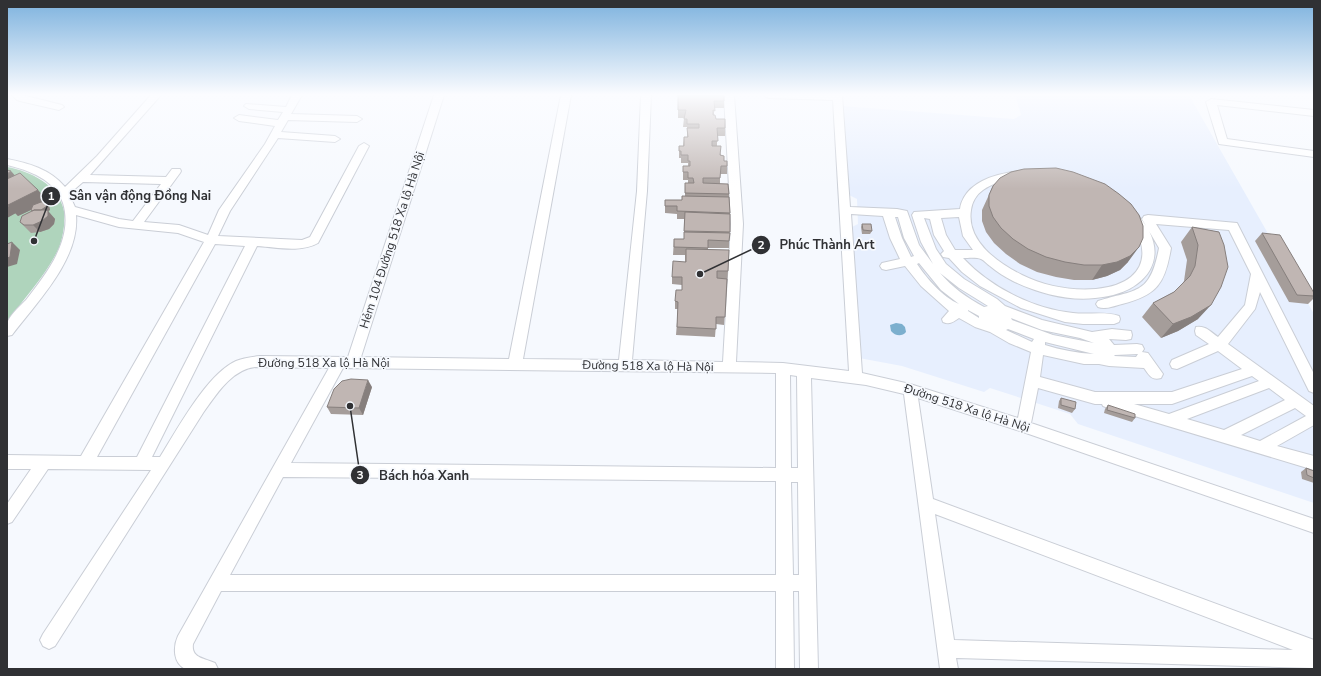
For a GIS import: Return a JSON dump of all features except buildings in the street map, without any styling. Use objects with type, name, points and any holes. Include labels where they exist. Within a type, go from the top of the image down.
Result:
[{"type":"street","points":[[64,193],[129,127]]},
{"type":"street","points":[[86,462],[211,240],[224,210],[280,127]]},
{"type":"street","name":"Hẻm 104 Đường 518 Xa lộ Hà Nội","points":[[209,669],[188,661],[184,653],[184,642],[279,470],[346,362],[428,127]]},
{"type":"street","points":[[515,364],[560,127]]},
{"type":"street","points":[[625,365],[642,191],[645,127]]},
{"type":"street","points":[[729,367],[737,224],[731,127]]},
{"type":"street","points":[[839,127],[856,377]]},
{"type":"street","points":[[1218,127],[1223,142],[1314,154]]},
{"type":"street","points":[[275,135],[335,139]]},
{"type":"street","points":[[71,210],[119,223],[179,229],[211,240],[302,244],[309,243],[314,240],[364,146]]},
{"type":"street","points":[[7,162],[22,165],[46,176],[58,185],[64,193],[71,210],[71,230],[65,251],[48,278],[7,331]]},
{"type":"street","points":[[136,225],[176,171]]},
{"type":"street","points":[[1098,299],[1120,289],[1138,278],[1148,262],[1148,244],[1140,226],[1123,208],[1101,194],[1076,182],[1049,176],[1023,174],[1000,177],[981,185],[969,198],[964,213],[965,227],[972,240],[983,254],[1009,273],[1027,282],[1048,289],[1098,299],[1136,295],[1153,285],[1162,264],[1165,248],[1148,220],[1233,226],[1314,387]]},
{"type":"street","points":[[80,178],[169,181]]},
{"type":"street","points":[[844,210],[935,216],[964,213]]},
{"type":"street","points":[[888,213],[893,232],[908,261],[924,282],[949,304],[984,314],[1005,323],[1041,330],[1070,331],[1102,342],[1111,350]]},
{"type":"street","points":[[903,214],[912,245],[927,258],[942,267],[1001,310],[1075,346],[1083,352],[1098,358],[1109,361],[1147,363]]},
{"type":"street","points":[[918,215],[924,236],[927,258],[952,294],[977,322],[992,328],[1005,325],[1005,323]]},
{"type":"street","points":[[935,216],[937,228],[952,253],[966,268],[990,287],[1012,300],[1064,317],[1114,319]]},
{"type":"street","points":[[142,463],[253,242]]},
{"type":"street","points":[[886,266],[952,253],[983,254]]},
{"type":"street","points":[[948,319],[1009,273]]},
{"type":"street","points":[[1177,364],[1220,344],[1251,306],[1257,273]]},
{"type":"street","points":[[1023,426],[1033,381],[1048,289]]},
{"type":"street","points":[[1098,299],[1156,374]]},
{"type":"street","points":[[1001,310],[992,309],[986,311],[984,314],[984,320],[999,333],[1038,349],[1062,355],[1098,358],[1106,355],[1111,350]]},
{"type":"street","points":[[1001,310],[1005,318],[1005,323]]},
{"type":"street","points":[[1202,331],[1314,414]]},
{"type":"street","points":[[1075,346],[1076,342],[1090,337],[1112,334],[1126,335]]},
{"type":"street","points":[[1075,346],[1111,350],[1137,349]]},
{"type":"street","name":"Đường 518 Xa lộ Hà Nội","points":[[49,640],[211,392],[230,371],[240,365],[258,362],[783,368],[856,377],[875,380],[910,390],[1023,426],[1314,526]]},
{"type":"street","points":[[783,368],[785,669]]},
{"type":"street","points":[[804,370],[809,669]]},
{"type":"street","points":[[1095,398],[1172,398],[1254,370]]},
{"type":"street","points":[[1033,381],[1314,463]]},
{"type":"street","points":[[1169,420],[1271,382]]},
{"type":"street","points":[[910,390],[949,669]]},
{"type":"street","points":[[1224,437],[1296,401]]},
{"type":"street","points":[[1261,447],[1314,418]]},
{"type":"street","points":[[7,462],[164,464]]},
{"type":"street","points":[[7,517],[44,462]]},
{"type":"street","points":[[279,470],[805,475]]},
{"type":"street","points":[[926,503],[1314,649]]},
{"type":"street","points":[[217,582],[807,582]]},
{"type":"street","points":[[946,650],[1314,659]]},
{"type":"shaded area","points":[[844,127],[1207,127],[1314,314],[1314,503],[1078,424],[1070,414],[990,388],[984,392],[902,366],[859,358],[850,228],[858,224],[857,199],[849,195]]},
{"type":"green space","points":[[7,167],[34,176],[50,187],[61,202],[64,211],[64,226],[60,246],[52,261],[7,321]]},
{"type":"water","points":[[896,323],[902,324],[905,327],[906,332],[903,335],[894,334],[891,331],[890,325]]},
{"type":"place","name":"Sân vận động Đồng Nai","points":[[34,241]]},
{"type":"place","name":"Phúc Thành Art","points":[[700,274]]},
{"type":"place","name":"Bách hóa Xanh","points":[[350,406]]}]
